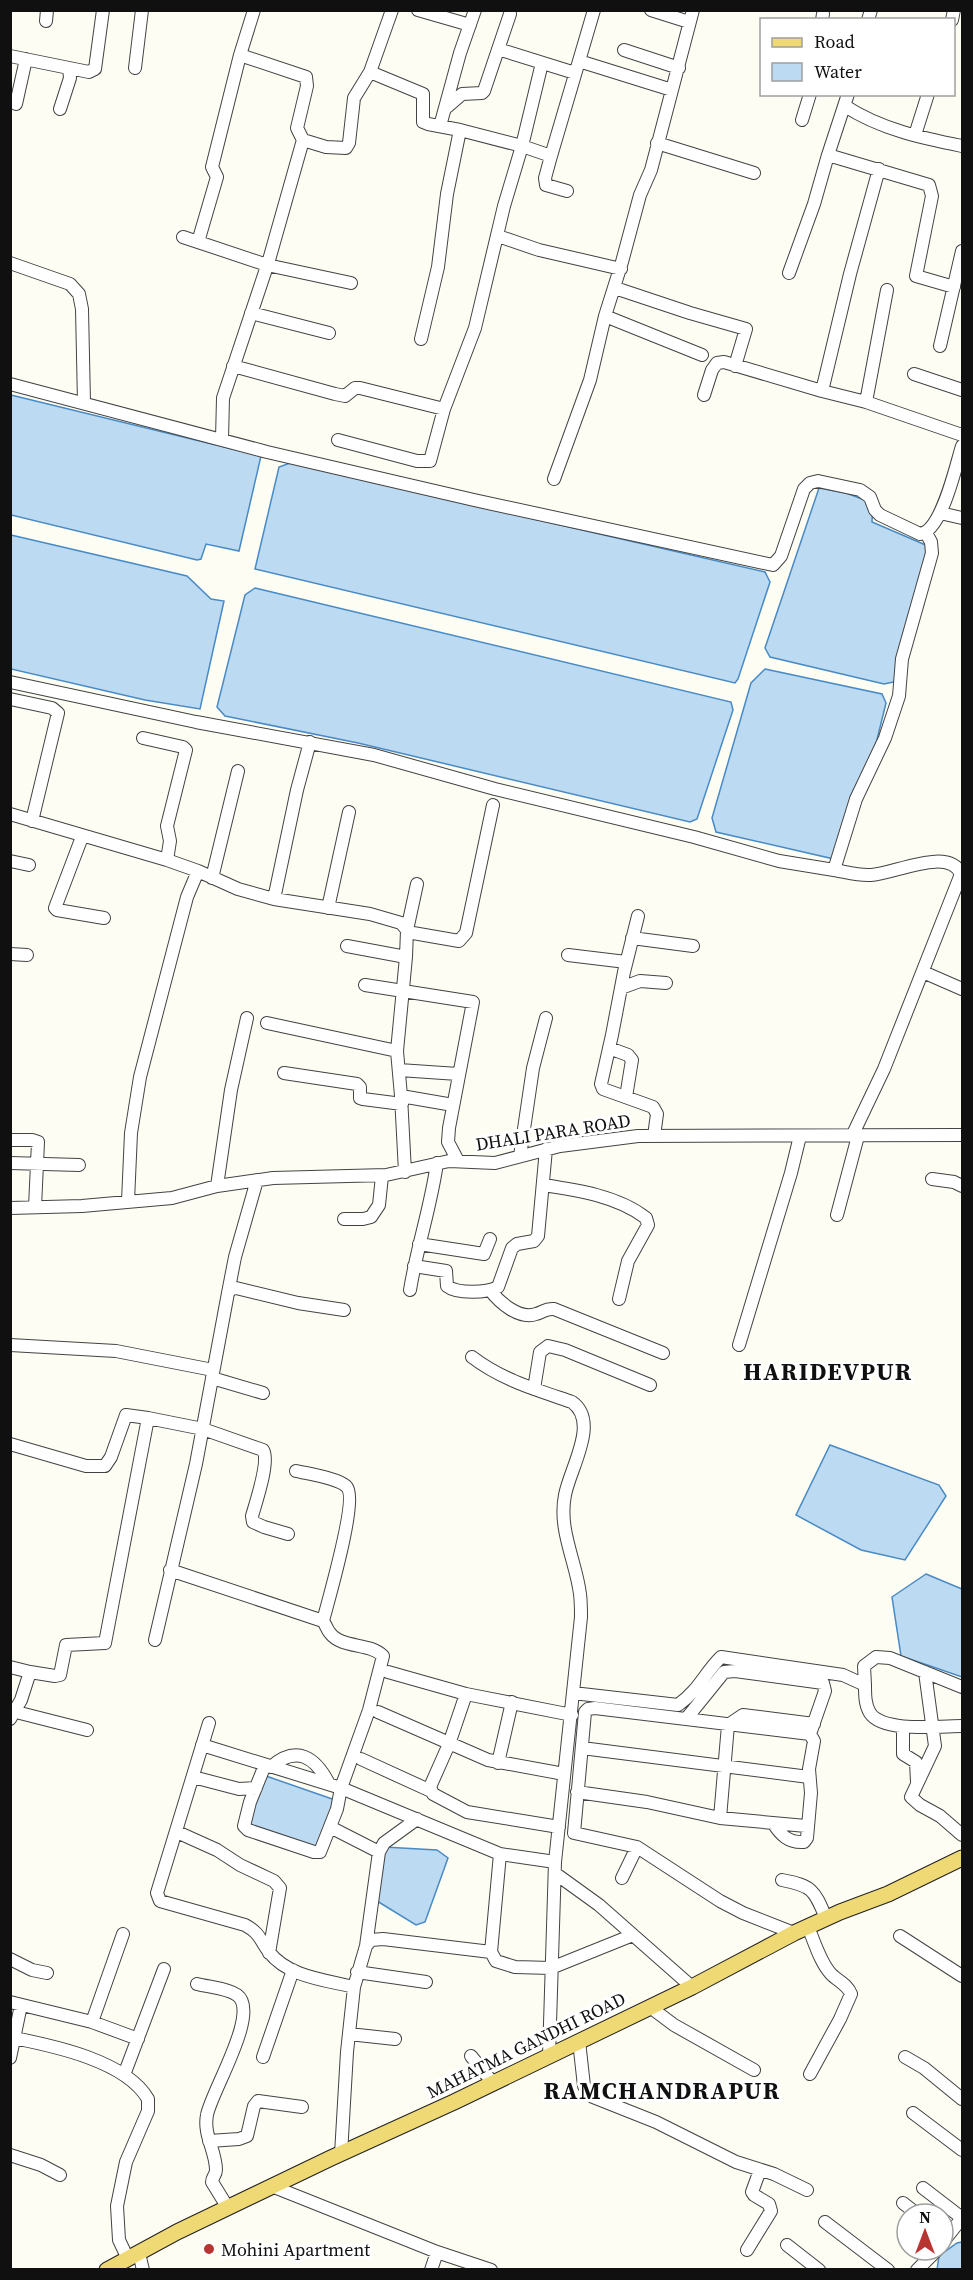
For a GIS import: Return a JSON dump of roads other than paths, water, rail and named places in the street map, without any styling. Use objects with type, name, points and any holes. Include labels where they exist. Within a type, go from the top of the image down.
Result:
[{"type":"main road","name":"MAHATMA GANDHI ROAD","points":[[107,2270],[228,2208],[692,1987],[794,1933],[888,1894],[963,1858]]},
{"type":"street","points":[[10,56],[89,72],[95,69],[103,10]]},
{"type":"street","points":[[135,68],[142,10]]},
{"type":"street","points":[[198,242],[217,177],[212,167],[240,55],[254,10]]},
{"type":"street","points":[[303,140],[326,147],[346,148],[349,143],[354,98],[370,72],[392,10]]},
{"type":"street","points":[[418,10],[470,25]]},
{"type":"street","points":[[440,126],[460,53],[475,10]]},
{"type":"street","points":[[567,191],[546,185],[545,178],[594,10]]},
{"type":"street","points":[[554,479],[590,380],[605,316],[621,268],[640,195],[651,170],[691,16],[651,10]]},
{"type":"street","points":[[447,107],[462,94],[483,92],[510,14]]},
{"type":"street","points":[[498,49],[542,63],[577,67],[672,90]]},
{"type":"street","points":[[624,50],[679,68]]},
{"type":"street","points":[[222,439],[223,398],[267,265],[303,140],[297,128],[307,86],[306,77],[240,55]]},
{"type":"street","points":[[16,104],[26,59]]},
{"type":"street","points":[[339,440],[428,462],[444,409],[475,328],[542,63]]},
{"type":"street","points":[[60,109],[70,78],[69,68]]},
{"type":"street","points":[[370,72],[423,94],[423,122],[522,146],[550,156]]},
{"type":"street","points":[[802,120],[809,96]]},
{"type":"street","points":[[915,135],[927,96]]},
{"type":"street","points":[[789,273],[814,204],[846,100],[885,126],[963,146]]},
{"type":"street","points":[[421,339],[438,267],[447,194],[460,130]]},
{"type":"street","points":[[657,143],[754,173]]},
{"type":"street","points":[[828,155],[879,169],[931,188],[932,196],[916,276],[954,287]]},
{"type":"street","points":[[822,391],[850,274],[879,169]]},
{"type":"street","points":[[498,236],[539,250],[621,268]]},
{"type":"street","points":[[183,237],[267,265],[351,282]]},
{"type":"street","points":[[940,346],[963,251]]},
{"type":"street","points":[[10,263],[70,284],[79,294],[82,309],[84,403]]},
{"type":"street","points":[[615,288],[746,329],[735,366]]},
{"type":"street","points":[[866,402],[886,290]]},
{"type":"street","points":[[251,313],[329,333]]},
{"type":"street","points":[[605,316],[702,355]]},
{"type":"street","points":[[704,395],[712,370],[717,363],[724,362],[866,402],[963,435]]},
{"type":"street","points":[[233,366],[335,394],[345,396],[355,388],[360,388],[444,409]]},
{"type":"street","points":[[914,374],[963,390]]},
{"type":"street","points":[[10,384],[267,452],[772,565],[781,556],[804,489],[810,483],[818,481],[860,490],[870,497],[875,510],[886,519],[920,534],[931,530],[940,513],[962,448]]},
{"type":"street","points":[[940,513],[963,518]]},
{"type":"street","points":[[834,870],[856,799],[885,738],[899,696],[902,659],[932,553],[931,542],[926,533]]},
{"type":"street","points":[[10,682],[196,722],[374,755],[495,789],[694,837],[779,861],[871,875],[924,863],[946,861],[958,867],[961,874],[885,1069],[855,1136],[837,1215]]},
{"type":"street","points":[[10,699],[52,708],[58,713],[32,821]]},
{"type":"street","points":[[143,738],[183,747],[186,750],[167,826],[171,841],[167,860]]},
{"type":"street","points":[[274,899],[297,790],[310,742]]},
{"type":"street","points":[[213,878],[238,771]]},
{"type":"street","points":[[10,814],[82,837],[167,860],[238,889],[274,899],[394,920],[413,933],[453,940],[463,938],[466,933],[494,805]]},
{"type":"street","points":[[328,908],[349,812]]},
{"type":"street","points":[[82,837],[55,908],[104,918]]},
{"type":"street","points":[[10,861],[29,865]]},
{"type":"street","points":[[128,1202],[131,1133],[140,1077],[187,897],[198,871]]},
{"type":"street","points":[[405,1172],[397,1051],[406,957],[406,930],[417,884]]},
{"type":"street","points":[[638,916],[601,1079],[602,1087],[648,1104],[656,1110],[654,1136]]},
{"type":"street","points":[[632,938],[693,946]]},
{"type":"street","points":[[347,946],[406,957]]},
{"type":"street","points":[[10,954],[27,956]]},
{"type":"street","points":[[568,955],[626,962]]},
{"type":"street","points":[[923,972],[963,989]]},
{"type":"street","points":[[621,988],[640,981],[666,983]]},
{"type":"street","points":[[365,985],[473,1002],[458,1074],[448,1142],[458,1161]]},
{"type":"street","points":[[217,1186],[229,1100],[247,1018]]},
{"type":"street","points":[[520,1156],[533,1068],[546,1018]]},
{"type":"street","points":[[267,1023],[397,1051]]},
{"type":"street","points":[[609,1048],[628,1055],[633,1060],[626,1097]]},
{"type":"street","points":[[399,1070],[458,1074]]},
{"type":"street","points":[[284,1072],[357,1084],[360,1087],[360,1098],[363,1099],[453,1105]]},
{"type":"street","name":"DHALI PARA ROAD","points":[[10,1208],[82,1206],[172,1198],[217,1186],[257,1180],[318,1176],[360,1178],[382,1176],[436,1163],[458,1161],[495,1163],[546,1149],[607,1138],[963,1135]]},
{"type":"street","points":[[738,1345],[791,1173],[800,1136]]},
{"type":"street","points":[[10,1140],[38,1142],[35,1207]]},
{"type":"street","points":[[414,1266],[444,1269],[447,1286],[453,1290],[495,1289],[501,1282],[514,1246],[537,1240],[546,1149]]},
{"type":"street","points":[[10,1163],[79,1165]]},
{"type":"street","points":[[410,1290],[433,1189],[436,1163]]},
{"type":"street","points":[[344,1219],[371,1217],[379,1205],[382,1176]]},
{"type":"street","points":[[932,1179],[954,1182],[963,1186]]},
{"type":"street","points":[[155,1640],[203,1429],[235,1257],[257,1180]]},
{"type":"street","points":[[543,1185],[593,1194],[646,1218],[648,1224],[628,1261],[619,1299]]},
{"type":"street","points":[[419,1244],[484,1254],[490,1239]]},
{"type":"street","points":[[228,1293],[231,1289],[236,1288],[298,1303],[344,1310]]},
{"type":"street","points":[[490,1290],[503,1304],[520,1312],[533,1315],[545,1309],[554,1309],[663,1353]]},
{"type":"street","points":[[10,1345],[116,1351],[213,1374],[264,1393]]},
{"type":"street","points":[[534,1389],[540,1352],[548,1346],[565,1350],[650,1385]]},
{"type":"street","points":[[472,1357],[498,1374],[572,1402],[584,1414],[584,1433],[562,1510],[565,1534],[580,1593],[581,1617],[555,1868],[550,1968],[549,2056]]},
{"type":"street","points":[[10,1444],[97,1467],[105,1466],[111,1457],[126,1415],[203,1429],[263,1450],[266,1454],[266,1464],[252,1516],[254,1522],[264,1527],[288,1534]]},
{"type":"street","points":[[10,1667],[60,1675],[66,1645],[105,1643],[148,1418]]},
{"type":"street","points":[[297,1472],[340,1482],[347,1486],[350,1492],[340,1555],[322,1621]]},
{"type":"street","points":[[170,1570],[322,1621],[330,1634],[340,1640],[378,1651],[383,1656],[369,1710],[335,1786],[330,1827],[322,1849],[318,1852],[248,1830],[243,1823],[256,1788],[268,1766],[284,1757],[301,1756],[317,1765],[335,1786]]},
{"type":"street","points":[[963,1687],[890,1658],[876,1657],[864,1666],[865,1700],[871,1715],[903,1728],[963,1726]]},
{"type":"street","points":[[573,1693],[678,1705],[693,1695],[712,1666],[721,1658],[843,1675],[865,1685]]},
{"type":"street","points":[[578,1792],[647,1802],[720,1818],[773,1823],[788,1840],[804,1842],[807,1838],[806,1826],[811,1792],[809,1777],[814,1740],[812,1729],[825,1690],[823,1683],[735,1671],[724,1672],[686,1719]]},
{"type":"street","points":[[30,1672],[13,1716],[87,1730]]},
{"type":"street","points":[[388,1672],[465,1694],[572,1715]]},
{"type":"street","points":[[925,1672],[935,1746],[911,1795],[912,1800],[940,1816],[963,1835]]},
{"type":"street","points":[[431,1791],[465,1694]]},
{"type":"street","points":[[498,1763],[512,1702]]},
{"type":"street","points":[[794,1933],[743,1913],[720,1901],[637,1847],[574,1833],[584,1716],[592,1707],[728,1725],[812,1729]]},
{"type":"street","points":[[378,1712],[498,1763],[564,1774]]},
{"type":"street","points":[[209,1723],[157,1898],[160,1901],[245,1925],[255,1930],[269,1953],[293,1970],[354,1987]]},
{"type":"street","points":[[720,1818],[728,1725]]},
{"type":"street","points":[[903,1728],[903,1754],[916,1762],[917,1782]]},
{"type":"street","points":[[202,1745],[335,1786],[500,1854],[555,1868],[692,1987]]},
{"type":"street","points":[[582,1748],[809,1777]]},
{"type":"street","points":[[361,1759],[431,1791],[467,1812],[559,1827]]},
{"type":"street","points":[[193,1777],[239,1789],[256,1788]]},
{"type":"street","points":[[341,2154],[354,1987],[366,1946],[379,1852],[384,1843],[417,1819]]},
{"type":"street","points":[[330,1827],[379,1852]]},
{"type":"street","points":[[177,1832],[217,1850],[240,1865],[274,1881],[280,1888],[269,1953]]},
{"type":"street","points":[[622,1878],[637,1847]]},
{"type":"street","points":[[500,1854],[491,1952],[496,1961],[515,1967],[550,1968],[633,1935]]},
{"type":"street","points":[[782,1880],[800,1885],[813,1892],[826,1918]]},
{"type":"street","points":[[808,1927],[824,1963],[832,1975],[850,1990],[851,1994],[810,2074]]},
{"type":"street","points":[[92,2022],[123,1934]]},
{"type":"street","points":[[900,1936],[963,1976]]},
{"type":"street","points":[[366,1946],[371,1940],[383,1939],[491,1952]]},
{"type":"street","points":[[10,1959],[47,1974]]},
{"type":"street","points":[[124,2075],[164,1969]]},
{"type":"street","points":[[263,2057],[293,1970]]},
{"type":"street","points":[[357,1972],[426,1982]]},
{"type":"street","points":[[197,1984],[236,1994],[241,1999],[244,2010],[240,2033],[207,2112],[206,2123],[216,2169],[212,2182],[228,2208]]},
{"type":"street","points":[[10,2058],[14,2038],[16,2003],[92,2022],[138,2039]]},
{"type":"street","points":[[650,2007],[674,2025],[754,2070]]},
{"type":"street","points":[[349,2034],[395,2039]]},
{"type":"street","points":[[14,2038],[62,2048],[102,2063],[124,2075],[146,2094],[149,2105],[126,2162],[117,2206],[119,2240],[143,2270]]},
{"type":"street","points":[[579,2041],[584,2086],[592,2097],[656,2122],[736,2162],[774,2174],[807,2190]]},
{"type":"street","points":[[471,2056],[494,2083]]},
{"type":"street","points":[[905,2057],[924,2068],[963,2099]]},
{"type":"street","points":[[209,2141],[239,2139],[247,2136],[254,2106],[258,2101],[302,2107]]},
{"type":"street","points":[[913,2113],[963,2150]]},
{"type":"street","points":[[10,2155],[41,2165],[60,2175]]},
{"type":"street","points":[[747,2250],[771,2211],[769,2204],[752,2192],[760,2170]]},
{"type":"street","points":[[274,2187],[437,2252],[491,2270]]},
{"type":"street","points":[[923,2188],[962,2218]]},
{"type":"street","points":[[825,2223],[888,2270]]},
{"type":"street","points":[[787,2245],[819,2270]]},
{"type":"street","points":[[431,2270],[437,2252]]},
{"type":"water","points":[[11,395],[261,456],[239,551],[206,544],[201,559],[197,560],[11,515]]},
{"type":"water","points":[[290,463],[765,572],[770,582],[738,679],[735,683],[255,569],[279,467]]},
{"type":"water","points":[[819,488],[846,493],[873,503],[872,522],[928,546],[898,681],[884,684],[770,657],[765,648]]},
{"type":"water","points":[[11,535],[187,576],[211,599],[224,601],[200,709],[145,700],[11,669]]},
{"type":"water","points":[[255,588],[731,702],[733,710],[697,819],[690,822],[358,743],[225,716],[217,707],[245,595]]},
{"type":"water","points":[[765,669],[882,694],[886,703],[871,764],[834,859],[716,832],[712,818],[751,683]]},
{"type":"water","points":[[830,1445],[939,1485],[946,1496],[905,1560],[861,1550],[796,1515]]},
{"type":"water","points":[[926,1574],[962,1589],[962,1677],[901,1656],[892,1597]]},
{"type":"water","points":[[266,1776],[338,1801],[321,1851],[255,1829],[246,1820]]},
{"type":"water","points":[[384,1847],[437,1850],[448,1858],[425,1922],[416,1925],[377,1901]]},
{"type":"water","points":[[962,2242],[962,2269],[937,2270],[938,2262],[955,2262],[955,2244]]},
{"type":"place","name":"Mohini Apartment","points":[[209,2249]]},
{"type":"district","name":"HARIDEVPUR","points":[[828,1371]]},
{"type":"district","name":"RAMCHANDRAPUR","points":[[662,2090]]}]
